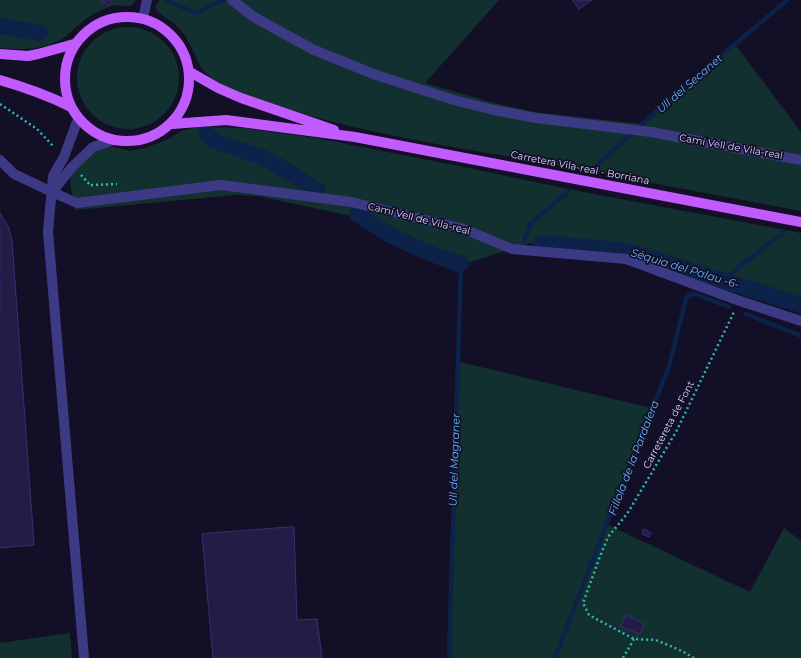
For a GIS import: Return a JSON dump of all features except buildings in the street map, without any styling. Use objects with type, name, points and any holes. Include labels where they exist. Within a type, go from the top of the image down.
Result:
[{"type":"main road","points":[[0,54],[28,56],[38,54],[74,44],[105,20],[124,17],[143,18],[163,27],[175,38],[184,54],[190,72],[189,88],[184,104],[172,124],[142,139],[130,141],[114,140],[93,133],[78,119],[69,106],[65,90],[64,74],[74,44]]},
{"type":"main road","name":"Carretera Vila-real - Borriana","points":[[190,72],[218,88],[241,98],[355,137]]},
{"type":"main road","points":[[0,80],[28,88],[69,106]]},
{"type":"main road","name":"Carretera Vila-real - Borriana","points":[[172,124],[226,120],[355,137],[801,222]]},
{"type":"street","points":[[143,18],[148,0]]},
{"type":"street","name":"Camí Vell de Vila-real","points":[[233,1],[254,17],[314,50],[383,77],[454,100],[536,118],[642,131],[801,160]]},
{"type":"street","points":[[78,119],[64,157],[53,176],[48,232],[84,658]]},
{"type":"street","points":[[52,192],[73,166],[93,147],[114,140]]},
{"type":"street","name":"Camí Vell de Vila-real","points":[[0,160],[14,174],[77,203],[221,185],[351,202],[464,229],[512,249],[626,259],[737,300],[801,321]]},
{"type":"path","points":[[0,104],[37,129],[64,157]]},
{"type":"path","points":[[73,166],[91,185]]},
{"type":"path","name":"Carretereta de Font","points":[[634,639],[589,615],[583,603],[608,537],[628,514],[676,432],[734,313],[737,300]]},
{"type":"path","points":[[623,658],[634,639],[656,640],[694,658]]},
{"type":"green space","points":[[0,0],[136,0],[131,6],[112,6],[97,12],[64,37],[51,44],[37,48],[15,49],[0,48]]},
{"type":"green space","points":[[160,0],[499,0],[425,83],[494,103],[534,112],[641,124],[734,43],[801,132],[801,211],[435,144],[344,125],[293,111],[225,87],[209,76],[202,69],[185,35],[175,24],[157,11],[156,5]]},
{"type":"green space","points":[[128,27],[147,31],[164,42],[175,59],[179,78],[175,97],[164,114],[147,125],[128,129],[109,125],[92,114],[81,97],[77,78],[81,59],[92,42],[109,31]]},
{"type":"green space","points":[[200,127],[243,128],[316,138],[573,190],[801,233],[801,307],[630,253],[529,243],[458,266],[389,238],[356,217],[258,196],[235,195],[75,210],[70,183],[71,175],[80,163],[97,148],[112,147],[130,151],[145,148],[166,140],[184,130]]},
{"type":"green space","points":[[456,361],[655,409],[608,525],[750,592],[784,528],[801,541],[801,658],[447,658]]},
{"type":"green space","points":[[70,633],[72,658],[0,658],[0,643]]},
{"type":"waterway","points":[[166,0],[195,13],[224,0]]},
{"type":"waterway","name":"Ull del Secanet","points":[[593,169],[660,108],[787,0]]},
{"type":"waterway","name":"Séquia del Palau -6-","points":[[0,26],[40,33]]},
{"type":"waterway","name":"Séquia del Palau -6-","points":[[206,133],[214,141],[264,158],[274,163],[318,190]]},
{"type":"waterway","name":"Ull del Secanet","points":[[524,241],[530,224],[569,191]]},
{"type":"waterway","name":"Séquia del Palau -6-","points":[[357,214],[390,235],[422,250],[458,264],[461,263]]},
{"type":"waterway","points":[[723,280],[784,232]]},
{"type":"waterway","name":"Séquia del Palau -6-","points":[[542,243],[631,252],[801,305]]},
{"type":"waterway","name":"Ull del Magraner","points":[[449,658],[461,263]]},
{"type":"waterway","name":"Fillola de la Pardalera","points":[[555,658],[669,367],[686,299],[689,295],[695,294],[729,307]]},
{"type":"waterway","name":"Fillola de la Pardalera","points":[[746,314],[801,336]]}]
